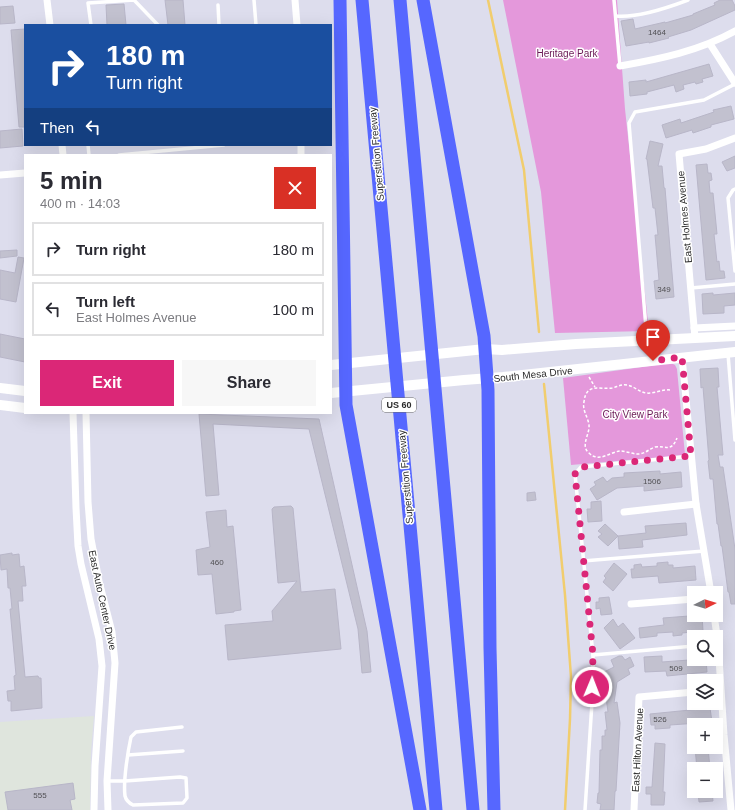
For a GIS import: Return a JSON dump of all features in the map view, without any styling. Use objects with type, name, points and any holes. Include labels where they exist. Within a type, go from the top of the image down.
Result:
[{"type":"highway","points":[[340,0],[346,405],[420,810]]},
{"type":"highway","name":"Superstition Freeway","points":[[362,0],[436,810]]},
{"type":"highway","points":[[400,0],[473,810]]},
{"type":"highway","points":[[423,0],[484,336],[488,379],[490,648],[494,810]]},
{"type":"main road","points":[[332,365],[485,349],[502,350],[647,341],[695,333],[735,336]]},
{"type":"main road","name":"South Mesa Drive","points":[[332,393],[488,379],[731,352]]},
{"type":"main road","points":[[0,388],[22,391]]},
{"type":"main road","points":[[0,393],[22,391]]},
{"type":"main road","points":[[0,405],[24,408]]},
{"type":"street","points":[[47,0],[50,24]]},
{"type":"street","points":[[295,0],[297,24]]},
{"type":"street","points":[[620,66],[651,61],[682,53],[710,44],[735,30]]},
{"type":"street","points":[[710,44],[735,84]]},
{"type":"street","name":"East Holmes Avenue","points":[[695,333],[679,154],[706,148],[735,138]]},
{"type":"street","points":[[0,175],[24,172]]},
{"type":"street","points":[[695,333],[735,326]]},
{"type":"street","points":[[682,357],[696,504],[710,586]]},
{"type":"street","name":"East Auto Center Drive","points":[[73,414],[78,546],[99,639],[102,666],[95,766],[94,810]]},
{"type":"street","name":"East Auto Center Drive","points":[[86,414],[88,502],[91,539],[99,581],[112,632],[115,663],[107,781],[108,810]]},
{"type":"street","points":[[624,512],[696,504]]},
{"type":"street","points":[[632,604],[687,600]]},
{"type":"street","name":"East Hilton Avenue","points":[[634,810],[640,697],[687,693]]},
{"type":"street","points":[[721,710],[731,810]]},
{"type":"lane","points":[[91,24],[88,3],[134,0],[157,24]]},
{"type":"lane","points":[[254,0],[256,24]]},
{"type":"lane","points":[[614,0],[620,66]]},
{"type":"lane","points":[[616,16],[634,15],[688,0]]},
{"type":"lane","points":[[218,5],[219,24]]},
{"type":"lane","points":[[647,341],[629,123],[635,112],[704,100],[735,84]]},
{"type":"lane","points":[[130,154],[214,146]]},
{"type":"lane","points":[[735,189],[728,198],[735,271]]},
{"type":"lane","points":[[691,288],[735,284]]},
{"type":"lane","points":[[731,352],[735,440]]},
{"type":"lane","points":[[585,810],[593,655],[575,474],[581,467],[691,456]]},
{"type":"lane","points":[[583,561],[704,551]]},
{"type":"lane","points":[[593,655],[687,647]]},
{"type":"lane","points":[[107,781],[125,781],[180,777],[186,778],[187,798],[183,803],[133,805],[128,802],[125,797],[125,781],[131,737],[136,732],[182,726]]},
{"type":"lane","points":[[128,755],[182,751]]},
{"type":"path","points":[[588,376],[595,387]]},
{"type":"path","points":[[670,390],[653,393],[638,390],[628,385],[611,388],[595,387],[584,397],[584,409],[590,429],[585,446],[590,455],[600,457],[621,451],[638,454],[657,447],[671,447],[677,438]]},
{"type":"shaded area","points":[[94,716],[91,751],[90,810],[0,810],[0,722]]},
{"type":"green space","name":"Heritage Park","points":[[503,0],[617,0],[625,109],[649,331],[555,333],[541,192]]},
{"type":"green space","name":"City View Park","points":[[671,363],[675,365],[677,369],[685,455],[571,465],[563,378]]},
{"type":"building","points":[[165,0],[183,0],[185,24],[168,24]]},
{"type":"building","points":[[720,0],[732,0],[735,10],[691,30],[668,37],[669,38],[649,43],[626,46],[621,21],[633,19],[635,29],[665,23],[693,15],[715,5],[714,3]]},
{"type":"building","points":[[124,4],[126,24],[107,24],[106,5]]},
{"type":"building","points":[[13,6],[15,23],[0,24],[0,7]]},
{"type":"building","points":[[24,29],[24,127],[19,127],[11,30]]},
{"type":"building","points":[[709,64],[713,76],[702,79],[703,82],[683,85],[684,89],[676,92],[674,85],[647,92],[647,94],[630,96],[629,82],[646,80],[646,82]]},
{"type":"building","points":[[731,106],[734,119],[711,125],[711,127],[693,133],[692,130],[666,138],[662,125],[680,119],[681,123],[714,112],[713,110]]},
{"type":"building","points":[[22,129],[23,146],[0,148],[0,131]]},
{"type":"building","points":[[650,141],[663,144],[658,166],[662,166],[665,188],[674,297],[656,299],[654,281],[659,280],[655,235],[658,235],[655,208],[653,208],[646,159]]},
{"type":"building","points":[[735,156],[735,168],[727,171],[722,162]]},
{"type":"building","points":[[707,164],[708,173],[711,173],[712,180],[709,181],[710,193],[713,193],[717,234],[714,234],[717,262],[719,261],[720,271],[724,271],[725,278],[706,280],[696,165]]},
{"type":"building","points":[[17,250],[17,256],[0,258],[0,251]]},
{"type":"building","points":[[18,257],[24,258],[16,302],[0,299],[0,270],[15,273]]},
{"type":"building","points":[[713,293],[713,295],[735,293],[735,305],[724,306],[724,313],[703,314],[702,294]]},
{"type":"building","points":[[0,334],[24,339],[24,362],[0,357]]},
{"type":"building","points":[[718,368],[719,387],[717,387],[723,455],[718,455],[720,467],[723,467],[735,549],[735,604],[731,604],[728,592],[722,546],[717,524],[713,479],[710,479],[708,461],[703,387],[701,388],[700,369]]},
{"type":"building","points":[[199,414],[319,419],[367,631],[371,672],[362,673],[358,629],[309,429],[213,424],[219,495],[206,496]]},
{"type":"building","points":[[660,471],[660,474],[681,472],[682,487],[644,491],[644,486],[617,488],[597,500],[590,489],[596,485],[594,482],[603,477],[607,482],[612,478],[624,477],[624,473]]},
{"type":"building","points":[[535,492],[536,500],[527,501],[527,493]]},
{"type":"building","points":[[601,501],[602,521],[588,522],[587,509],[591,509],[591,502]]},
{"type":"building","points":[[291,506],[293,508],[301,592],[335,589],[341,649],[228,660],[225,625],[273,621],[272,611],[297,581],[278,583],[273,523],[272,509],[274,507]]},
{"type":"building","points":[[226,510],[227,527],[233,526],[241,610],[216,614],[212,574],[198,575],[196,550],[210,547],[206,512]]},
{"type":"building","points":[[686,523],[687,535],[642,540],[643,547],[619,549],[618,536],[646,533],[645,526]]},
{"type":"building","points":[[605,524],[618,536],[608,546],[598,537],[602,534],[598,531]]},
{"type":"building","points":[[12,553],[12,555],[19,554],[20,567],[24,566],[26,586],[22,586],[23,601],[18,601],[25,677],[38,676],[41,678],[42,708],[11,711],[11,701],[8,701],[7,691],[15,690],[14,676],[16,675],[10,609],[12,609],[10,588],[8,588],[7,569],[1,570],[0,555]]},
{"type":"building","points":[[668,562],[668,565],[673,565],[673,568],[695,566],[696,580],[659,583],[658,576],[632,578],[631,569],[634,569],[634,565],[641,564],[642,567],[657,566],[657,563]]},
{"type":"building","points":[[614,563],[627,574],[613,591],[603,582],[606,578],[604,576]]},
{"type":"building","points":[[609,597],[612,614],[601,615],[600,608],[596,609],[596,602],[599,602],[599,598]]},
{"type":"building","points":[[687,616],[687,622],[702,622],[703,630],[687,630],[687,633],[682,633],[682,635],[673,636],[673,632],[657,633],[657,636],[640,638],[639,628],[664,625],[663,618]]},
{"type":"building","points":[[613,619],[618,627],[623,623],[635,638],[620,649],[604,628]]},
{"type":"building","points":[[622,656],[625,660],[630,657],[634,666],[628,669],[630,674],[617,682],[614,703],[617,702],[620,723],[614,810],[600,810],[601,804],[597,803],[599,793],[600,750],[602,750],[602,736],[605,736],[605,730],[607,730],[605,712],[608,712],[606,697],[604,697],[605,690],[602,689],[604,672],[614,667],[611,660]]},
{"type":"building","points":[[662,656],[662,662],[687,660],[687,666],[707,666],[707,672],[667,676],[666,671],[645,672],[644,657]]},
{"type":"building","points":[[690,710],[710,710],[711,718],[687,718],[687,724],[670,725],[670,728],[655,729],[655,725],[651,725],[650,714]]},
{"type":"building","points":[[655,743],[665,744],[663,792],[665,792],[664,805],[651,805],[651,794],[646,794],[646,787],[652,787]]},
{"type":"building","points":[[696,754],[709,754],[709,762],[696,762]]},
{"type":"building","points":[[73,783],[75,799],[70,800],[72,810],[8,810],[5,792]]},
{"type":"building","points":[[699,798],[713,798],[713,801],[699,802]]},
{"type":"waterway","points":[[488,0],[524,170],[539,332]]},
{"type":"waterway","points":[[544,384],[565,595],[571,677],[565,810]]},
{"type":"route","points":[[592,687],[593,655],[575,474],[581,467],[691,456],[682,357],[653,361]]}]
